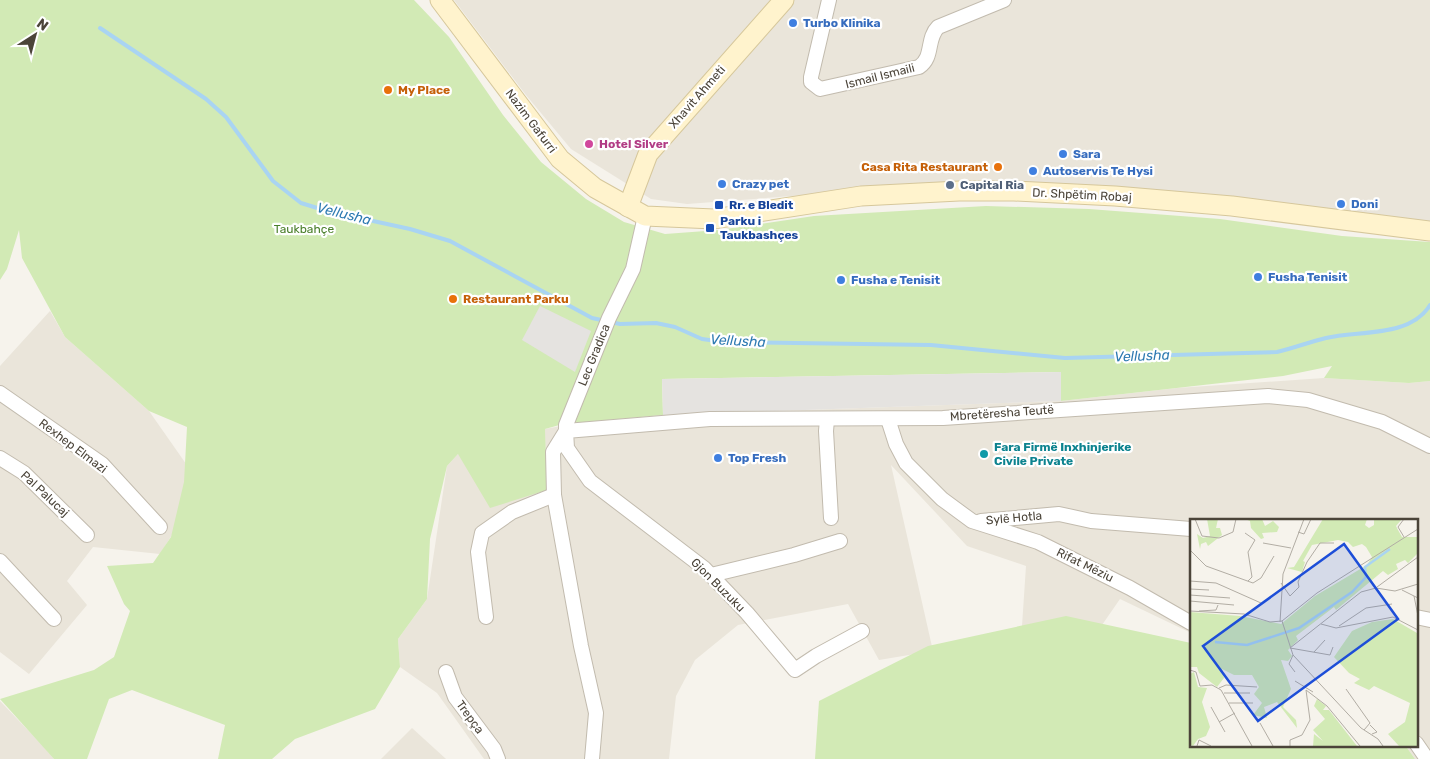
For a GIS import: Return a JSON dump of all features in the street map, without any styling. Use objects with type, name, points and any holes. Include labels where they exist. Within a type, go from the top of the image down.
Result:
[{"type":"street","name":"Nazim Gafurri","points":[[440,0],[560,159],[595,188],[645,216]]},
{"type":"street","name":"Xhavit Ahmeti","points":[[628,206],[648,154],[784,0]]},
{"type":"street","name":"Ismail Ismaili","points":[[829,0],[811,77],[811,82],[820,89],[919,67],[925,63],[929,56],[933,32],[938,27],[1004,0]]},
{"type":"street","name":"Dr. Shpëtim Robaj","points":[[645,216],[714,219],[861,196],[959,191],[1014,192],[1115,196],[1232,206],[1430,231]]},
{"type":"street","name":"Lec Gradica","points":[[592,759],[596,712],[579,638],[554,495],[553,452],[566,431],[566,425],[613,310],[633,269],[645,216]]},
{"type":"street","name":"Rexhep Elmazi","points":[[0,393],[102,464],[160,528]]},
{"type":"street","name":"Mbretëresha Teutë","points":[[566,431],[710,419],[827,420],[943,418],[1268,396],[1308,400],[1382,422],[1430,446]]},
{"type":"street","name":"Sylë Hotla","points":[[888,419],[896,444],[906,463],[942,499],[972,521],[1059,514],[1091,521],[1190,529]]},
{"type":"street","points":[[827,420],[830,518]]},
{"type":"street","name":"Gjon Buzuku","points":[[566,431],[567,448],[590,481],[711,575],[747,613],[795,670],[816,656],[862,631]]},
{"type":"street","name":"Pal Palucaj","points":[[0,458],[24,473],[87,535]]},
{"type":"street","points":[[486,617],[478,552],[482,533],[512,512],[554,495]]},
{"type":"street","name":"Rifat Mëziu","points":[[972,521],[1038,542],[1130,588],[1190,621]]},
{"type":"street","points":[[711,575],[794,555],[840,541]]},
{"type":"street","points":[[0,560],[54,619]]},
{"type":"street","name":"Trepça","points":[[446,672],[455,697],[494,749],[498,759]]},
{"type":"street","points":[[1418,746],[1426,759]]},
{"type":"shaded area","points":[[454,0],[1430,0],[1430,224],[1094,190],[858,191],[687,204],[651,199],[571,149],[526,95]]},
{"type":"shaded area","points":[[540,306],[591,331],[575,372],[522,340]]},
{"type":"shaded area","points":[[50,311],[65,337],[149,411],[191,471],[182,519],[160,554],[93,547],[67,581],[87,605],[29,674],[0,652],[0,366]]},
{"type":"shaded area","points":[[1061,372],[1061,401],[663,415],[662,379]]},
{"type":"shaded area","points":[[1324,378],[1409,383],[1430,381],[1430,759],[1415,759],[1406,746],[1418,746],[1418,519],[1190,519],[1190,633],[1120,599],[1102,625],[1022,626],[1026,566],[967,546],[891,465],[933,651],[879,660],[848,604],[738,625],[695,660],[676,696],[669,759],[484,759],[437,693],[400,667],[398,639],[427,599],[447,466],[458,454],[546,490],[545,429],[566,425],[663,415],[1061,401],[1177,388]]},
{"type":"shaded area","points":[[0,701],[42,745],[54,759],[0,759]]},
{"type":"shaded area","points":[[412,728],[446,759],[381,759]]},
{"type":"green space","name":"Taukbahçe","points":[[0,0],[414,0],[449,37],[503,115],[541,162],[586,199],[624,222],[665,234],[719,230],[814,216],[986,206],[1089,209],[1220,219],[1342,236],[1430,242],[1430,381],[1409,383],[1324,378],[1332,366],[1283,376],[1061,401],[1060,372],[662,379],[663,415],[563,424],[545,429],[547,490],[490,508],[458,454],[447,466],[430,539],[427,599],[398,639],[400,667],[375,709],[295,739],[272,759],[218,759],[225,725],[132,690],[109,699],[87,759],[54,759],[0,699],[94,670],[114,657],[130,611],[124,604],[107,566],[153,563],[171,537],[184,482],[187,427],[149,411],[65,337],[22,258],[19,230],[7,269],[0,280]]},
{"type":"green space","points":[[1066,616],[1190,643],[1190,746],[1406,746],[1415,759],[815,759],[819,701],[928,646]]},
{"type":"waterway","name":"Vellusha","points":[[100,28],[206,99],[226,117],[273,181],[301,203],[327,211],[410,229],[450,241],[592,318],[620,324],[656,323],[675,327],[702,339],[724,342],[931,345],[1065,358],[1277,352],[1326,338],[1397,328],[1421,316],[1430,305]]},
{"type":"place","name":"Turbo Klinika","points":[[793,23]]},
{"type":"place","name":"My Place","points":[[388,90]]},
{"type":"place","name":"Hotel Silver","points":[[589,144]]},
{"type":"place","name":"Sara","points":[[1063,154]]},
{"type":"place","name":"Casa Rita Restaurant","points":[[998,167]]},
{"type":"place","name":"Autoservis Te Hysi","points":[[1033,171]]},
{"type":"place","name":"Crazy pet","points":[[722,184]]},
{"type":"place","name":"Capital Ria","points":[[950,185]]},
{"type":"place","name":"Doni","points":[[1341,204]]},
{"type":"place","name":"Rr. e Bledit","points":[[719,205]]},
{"type":"place","name":"Parku i Taukbashçes","points":[[710,228]]},
{"type":"place","name":"Fusha Tenisit","points":[[1258,277]]},
{"type":"place","name":"Fusha e Tenisit","points":[[841,280]]},
{"type":"place","name":"Restaurant Parku","points":[[453,299]]},
{"type":"place","name":"Fara Firmë Inxhinjerike Civile Private","points":[[984,454]]},
{"type":"place","name":"Top Fresh","points":[[718,458]]}]
